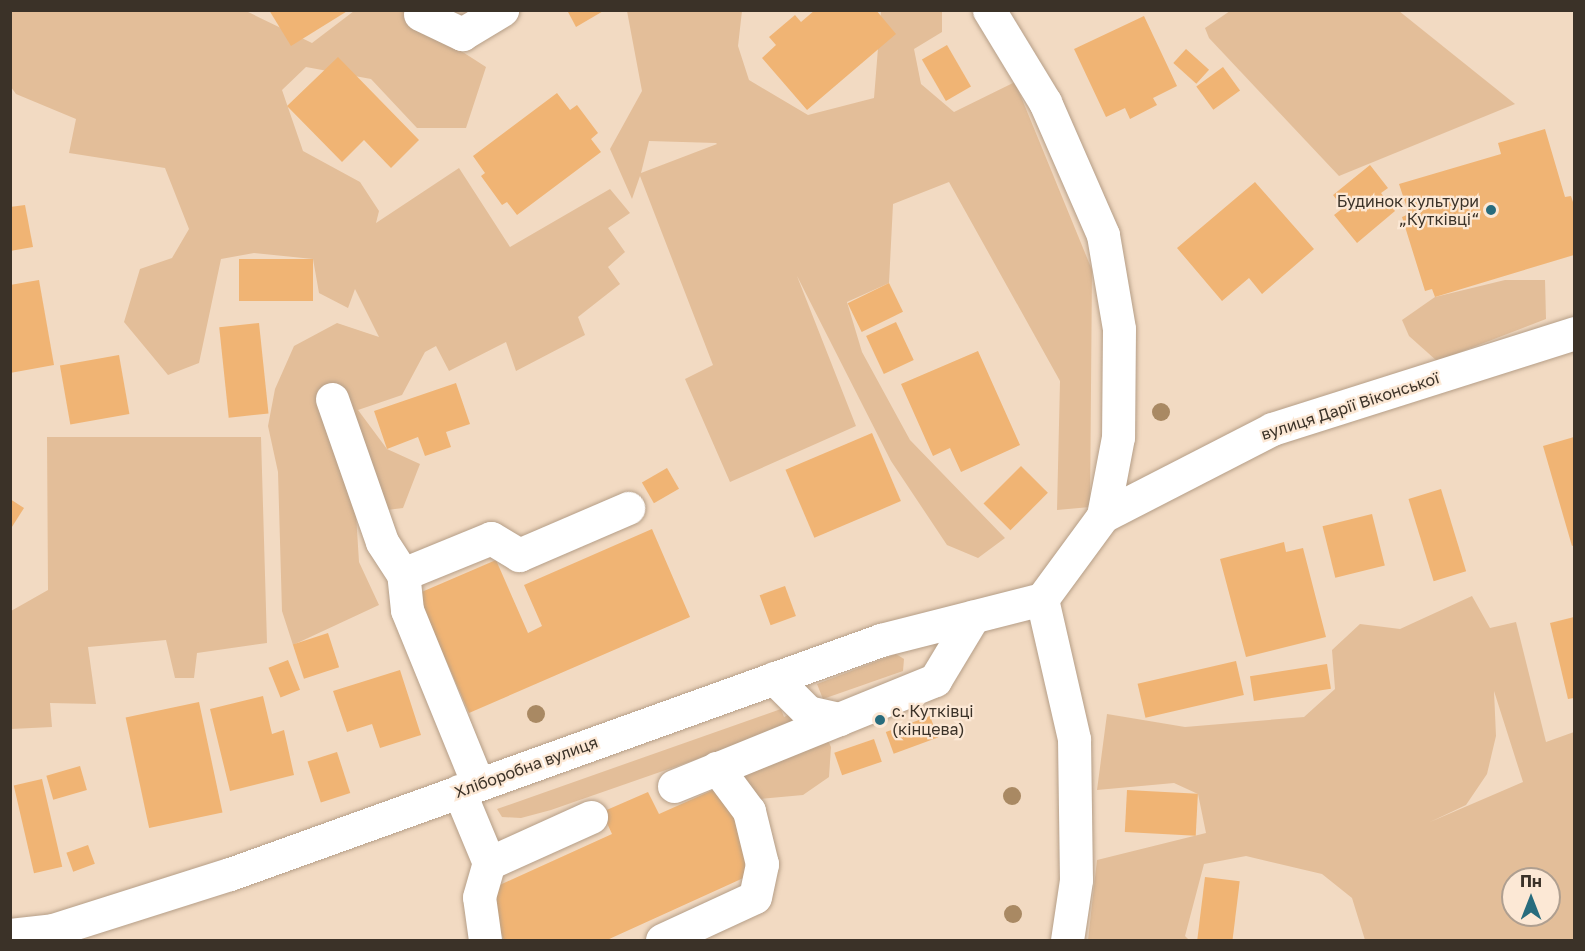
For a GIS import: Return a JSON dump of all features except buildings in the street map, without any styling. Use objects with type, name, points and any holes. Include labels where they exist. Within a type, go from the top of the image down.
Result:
[{"type":"street","points":[[420,14],[462,34],[501,10]]},
{"type":"street","points":[[988,10],[1046,102],[1103,235],[1119,329],[1118,436],[1103,516],[1042,599],[1074,739],[1076,880],[1067,940]]},
{"type":"street","name":"вулиця Дарії Віконської","points":[[1103,516],[1272,429],[1575,333]]},
{"type":"street","points":[[332,399],[382,542],[403,574],[407,610],[469,788],[489,863],[478,897],[485,940]]},
{"type":"street","points":[[403,574],[491,538],[519,555],[628,508]]},
{"type":"street","name":"Хліборобна вулиця","points":[[10,935],[53,930],[230,874],[881,640],[1042,599]]},
{"type":"street","points":[[674,786],[935,680],[973,617]]},
{"type":"street","points":[[774,678],[808,712],[839,719]]},
{"type":"street","points":[[662,940],[755,897],[762,864],[749,811],[717,768]]},
{"type":"street","points":[[489,863],[591,817]]},
{"type":"shaded area","points":[[10,11],[246,11],[312,43],[354,11],[438,11],[458,49],[486,67],[466,128],[417,128],[371,79],[306,67],[282,90],[303,151],[360,182],[379,211],[376,223],[459,168],[510,247],[610,189],[630,213],[608,228],[625,252],[608,267],[620,284],[578,317],[585,335],[516,371],[506,342],[449,371],[436,346],[425,352],[402,395],[358,410],[387,449],[420,464],[403,508],[356,514],[359,562],[379,605],[293,645],[282,611],[278,472],[268,426],[275,389],[294,346],[337,323],[379,337],[355,289],[348,308],[319,293],[313,259],[254,253],[221,259],[199,363],[168,375],[124,322],[140,269],[172,258],[189,229],[165,168],[69,153],[76,119],[16,94],[11,87]]},
{"type":"shaded area","points":[[627,11],[742,11],[738,46],[749,80],[808,115],[874,98],[881,11],[942,11],[942,32],[914,49],[921,84],[954,112],[1015,82],[1092,270],[1090,507],[1057,510],[1060,381],[949,182],[893,204],[889,283],[847,302],[862,352],[910,440],[1005,538],[978,558],[947,545],[891,461],[797,276],[856,426],[730,482],[685,379],[713,365],[640,176],[632,199],[610,149],[642,91]],"holes":[[[649,141],[717,144],[641,173]]]},
{"type":"shaded area","points":[[1230,11],[1399,11],[1515,104],[1339,176],[1209,38],[1205,28]]},
{"type":"shaded area","points":[[1505,280],[1545,280],[1546,319],[1437,361],[1409,336],[1402,320],[1435,297]]},
{"type":"shaded area","points":[[47,437],[261,437],[267,643],[197,653],[194,678],[175,678],[166,640],[88,647],[96,704],[50,703],[52,727],[11,729],[11,611],[48,590]]},
{"type":"shaded area","points":[[1472,596],[1490,628],[1516,622],[1546,742],[1574,732],[1574,940],[1365,940],[1352,898],[1322,874],[1246,856],[1204,864],[1185,936],[1189,940],[1088,940],[1097,860],[1206,833],[1198,794],[1174,783],[1097,790],[1107,714],[1185,727],[1304,717],[1335,689],[1332,650],[1360,624],[1400,629]],"holes":[[[1494,691],[1523,782],[1430,822],[1466,805],[1487,774],[1496,736]]]},
{"type":"shaded area","points":[[896,654],[904,659],[903,671],[823,699],[817,684]]},
{"type":"shaded area","points":[[781,709],[784,717],[802,709],[817,717],[831,747],[829,777],[803,795],[750,800],[729,748],[551,810],[521,818],[502,817],[497,809]]},
{"type":"place","name":"Будинок культури „Кутківці“","points":[[1491,210]]},
{"type":"place","name":"с. Кутківці (кінцева)","points":[[880,720]]}]
